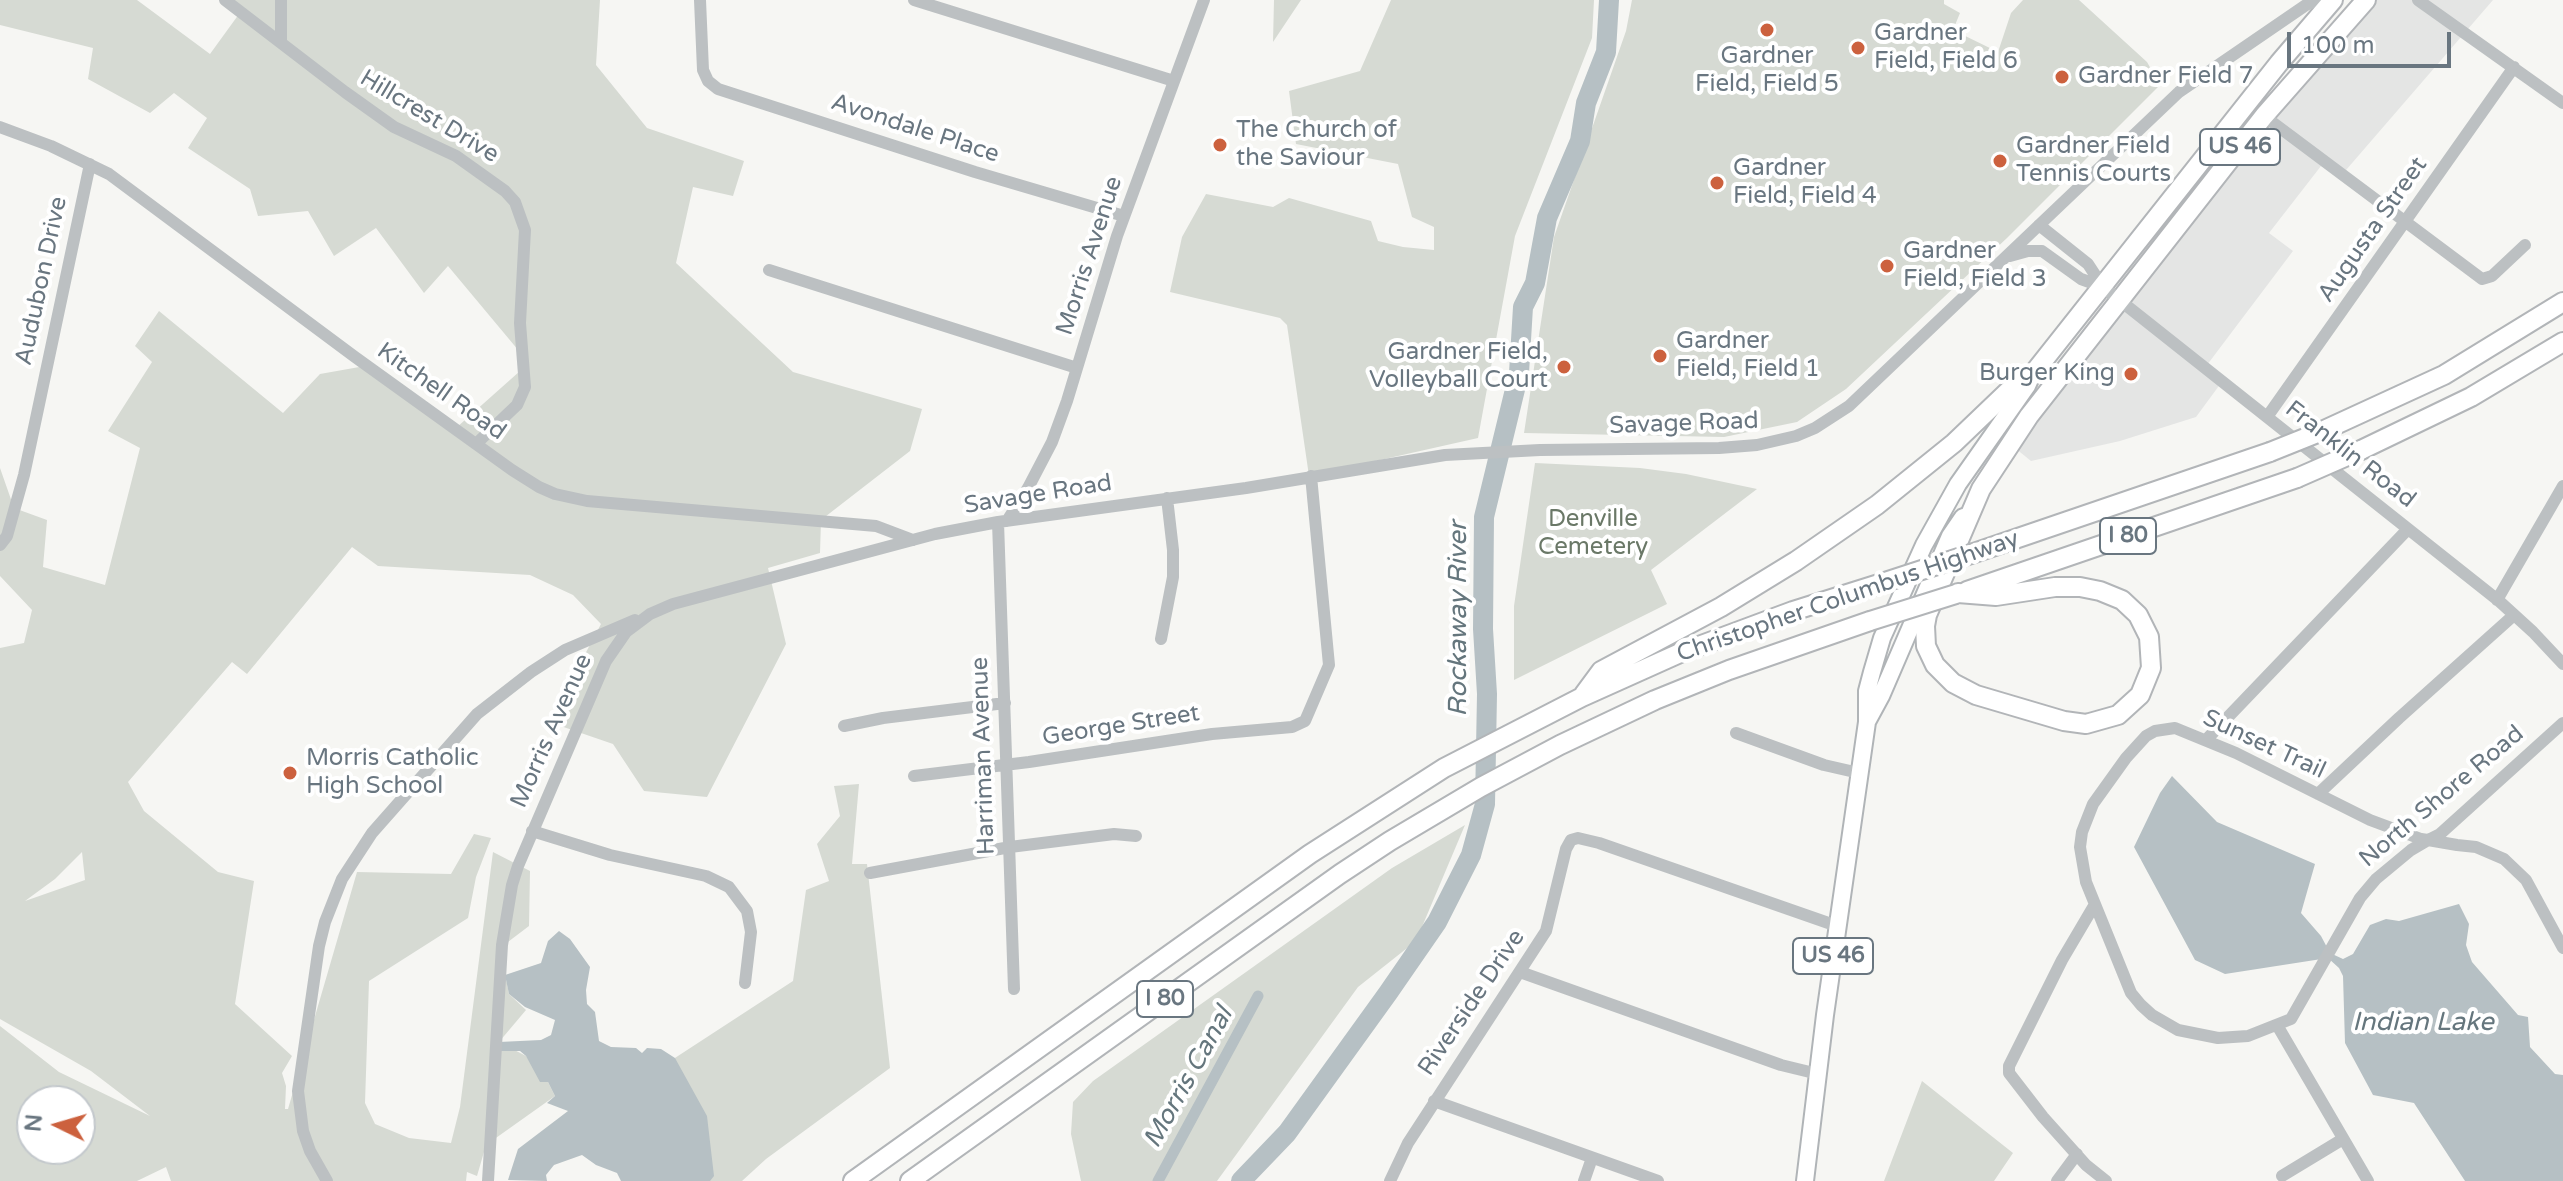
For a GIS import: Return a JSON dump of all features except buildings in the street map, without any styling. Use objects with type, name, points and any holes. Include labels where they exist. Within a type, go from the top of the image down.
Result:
[{"type":"highway","name":"US 46","points":[[2032,375],[2333,0]]},
{"type":"highway","name":"US 46","points":[[1981,489],[2029,416],[2264,116],[2366,0]]},
{"type":"highway","name":"Christopher Columbus Highway","points":[[853,1181],[1310,854],[1444,768],[1524,725],[1730,634],[2270,452],[2320,432],[2444,375],[2563,302]]},
{"type":"highway","name":"Christopher Columbus Highway","points":[[910,1181],[1282,915],[1422,821],[1507,772],[1655,700],[1729,670],[2297,478],[2471,397],[2563,342]]},
{"type":"highway","points":[[1582,697],[1601,671],[1721,607],[1796,561],[1877,505],[1954,443],[2022,378],[2032,375]]},
{"type":"highway","points":[[1957,594],[1996,596],[2055,587],[2080,587],[2112,595],[2131,607],[2145,626],[2151,657],[2145,685],[2136,701],[2118,715],[2104,721],[2079,723],[1976,695],[1953,683],[1935,665],[1926,646],[1927,615],[1981,489]]},
{"type":"main road","name":"US 46","points":[[1805,1181],[1837,926],[1867,722],[1867,691],[1878,650],[1924,545],[1958,484],[2032,375]]},
{"type":"main road","name":"US 46","points":[[1867,722],[1950,536],[1981,489]]},
{"type":"street","name":"Hillcrest Drive","points":[[225,0],[394,127],[456,156],[483,174],[505,191],[522,216],[526,246],[520,323],[525,387],[517,405],[477,443]]},
{"type":"street","points":[[281,0],[281,43]]},
{"type":"street","name":"Avondale Place","points":[[700,0],[703,70],[708,81],[718,89],[1124,216]]},
{"type":"street","points":[[914,0],[1174,81]]},
{"type":"street","name":"Morris Avenue","points":[[1002,522],[1028,488],[1052,442],[1124,216],[1204,0]]},
{"type":"street","name":"Savage Road","points":[[943,532],[1246,488],[1445,455],[1540,450],[1719,448],[1757,445],[1796,436],[1849,406],[2179,92],[2306,5],[2318,0]]},
{"type":"street","points":[[2418,0],[2563,103]]},
{"type":"street","name":"Augusta Street","points":[[2267,417],[2514,67]]},
{"type":"street","points":[[2264,116],[2482,279],[2492,276],[2525,245]]},
{"type":"street","name":"Kitchell Road","points":[[0,127],[109,174],[355,357],[539,487],[573,499],[876,526],[913,540]]},
{"type":"street","name":"Audubon Drive","points":[[0,545],[7,536],[24,475],[90,164]]},
{"type":"street","points":[[2007,257],[2042,251],[2039,225]]},
{"type":"street","name":"Franklin Road","points":[[2039,225],[2088,264],[2103,287]]},
{"type":"street","name":"Franklin Road","points":[[2042,251],[2081,279],[2103,287],[2120,300],[2497,600],[2563,664]]},
{"type":"street","points":[[769,270],[1077,368]]},
{"type":"street","name":"George Street","points":[[914,776],[1212,734],[1292,727],[1305,721],[1329,665],[1311,476]]},
{"type":"street","points":[[2497,600],[2563,486]]},
{"type":"street","points":[[1161,639],[1173,577],[1167,498]]},
{"type":"street","name":"Harriman Avenue","points":[[1002,522],[1014,989]]},
{"type":"street","points":[[2206,740],[2408,529]]},
{"type":"street","name":"Morris Avenue","points":[[488,1181],[502,945],[512,885],[532,831],[606,661],[626,632],[650,614],[673,604],[943,532]]},
{"type":"street","points":[[327,1181],[303,1131],[299,1071],[322,934],[348,868],[380,823],[477,714],[498,696],[577,643],[650,614]]},
{"type":"street","points":[[2318,794],[2514,615]]},
{"type":"street","points":[[844,726],[883,718],[1005,703]]},
{"type":"street","name":"North Shore Road","points":[[2277,1025],[2291,1019],[2360,898],[2376,879],[2403,856],[2440,834],[2563,723]]},
{"type":"street","name":"Sunset Trail","points":[[2277,1025],[2248,1036],[2218,1038],[2178,1030],[2152,1015],[2131,993],[2082,872],[2080,847],[2082,832],[2093,804],[2146,736],[2175,728],[2370,820],[2428,840],[2476,847],[2504,859],[2526,880],[2563,948]]},
{"type":"street","points":[[1736,733],[1824,765],[1859,773]]},
{"type":"street","points":[[532,831],[610,855],[706,876],[729,887],[743,903],[751,932],[745,983]]},
{"type":"street","points":[[870,873],[1010,847],[1114,834],[1136,836]]},
{"type":"street","name":"Riverside Drive","points":[[1390,1181],[1408,1143],[1434,1101],[1546,931],[1566,849],[1571,840],[1578,838],[1599,843],[1837,926]]},
{"type":"street","points":[[2095,904],[2062,960],[2009,1066],[2009,1073],[2077,1154],[2106,1181]]},
{"type":"street","points":[[1520,972],[1781,1065],[1818,1074]]},
{"type":"street","points":[[2277,1025],[2368,1181]]},
{"type":"street","points":[[1434,1101],[1658,1181]]},
{"type":"street","points":[[2282,1176],[2343,1139]]},
{"type":"street","points":[[2057,1181],[2077,1154]]},
{"type":"street","points":[[1584,1181],[1592,1158]]},
{"type":"shaded area","points":[[2374,0],[2493,0],[2340,177],[2321,166],[2269,233],[2293,251],[2207,365],[2224,379],[2196,417],[2120,441],[2031,461],[2015,448],[2266,125]]},
{"type":"green space","points":[[0,0],[137,0],[210,54],[239,14],[222,0],[600,0],[596,65],[647,128],[744,161],[733,196],[693,187],[676,263],[793,372],[922,409],[910,451],[821,520],[820,553],[768,568],[786,644],[707,797],[644,791],[613,744],[549,722],[601,624],[573,595],[530,575],[378,566],[352,547],[247,674],[232,662],[128,782],[144,811],[218,872],[254,881],[235,1004],[292,1056],[282,1073],[286,1086],[285,1109],[288,1109],[357,872],[451,874],[474,834],[491,838],[476,877],[468,918],[369,981],[365,1103],[375,1124],[409,1138],[451,1143],[460,1107],[493,852],[530,871],[529,926],[500,948],[509,994],[526,1010],[499,1042],[526,1056],[548,1082],[555,1096],[486,1145],[477,1176],[467,1172],[466,1181],[171,1181],[166,1167],[137,1181],[0,1181],[0,1026],[59,1072],[86,1085],[16,1085],[16,1165],[96,1165],[96,1090],[150,1116],[91,1071],[0,1019],[0,648],[24,643],[32,610],[0,576],[0,468],[14,508],[47,520],[43,567],[105,585],[140,448],[108,431],[152,362],[135,346],[159,311],[283,413],[320,374],[365,366],[456,428],[529,363],[448,266],[424,293],[376,228],[334,256],[308,211],[258,216],[250,189],[188,148],[207,118],[174,93],[150,113],[88,79],[93,48],[0,25]],"holes":[[[82,852],[85,880],[25,901],[55,879]]]},
{"type":"green space","points":[[1274,0],[1301,0],[1273,42]]},
{"type":"green space","points":[[1391,0],[1594,0],[1592,38],[1515,236],[1478,438],[1309,476],[1287,325],[1280,318],[1170,292],[1182,237],[1206,194],[1273,207],[1289,198],[1371,221],[1378,241],[1434,250],[1434,227],[1412,217],[1398,164],[1296,144],[1289,91],[1360,71]]},
{"type":"green space","points":[[1632,0],[1944,0],[1944,4],[1960,13],[1953,30],[1998,52],[2011,13],[2023,0],[2079,0],[2147,62],[2160,85],[2007,238],[1846,389],[1797,422],[1724,437],[1524,433],[1554,237],[1626,31]]},
{"type":"green space","name":"Denville Cemetery","points":[[1535,463],[1640,468],[1757,489],[1651,570],[1667,604],[1514,680],[1514,606]]},
{"type":"green space","points":[[859,784],[852,864],[867,864],[890,1068],[766,1159],[742,1181],[693,1181],[658,1069],[793,981],[806,890],[829,881],[817,844],[840,816],[834,786]]},
{"type":"green space","points":[[1465,825],[1416,941],[1358,987],[1217,1181],[1081,1181],[1071,1134],[1073,1102],[1093,1081],[1392,868]]},
{"type":"green space","points":[[1922,1081],[2013,1153],[1994,1181],[1884,1181]]},
{"type":"water","name":"Indian Lake","points":[[2172,776],[2217,822],[2315,864],[2301,913],[2321,936],[2330,953],[2343,959],[2353,954],[2370,925],[2386,919],[2399,921],[2459,904],[2469,924],[2466,945],[2472,962],[2518,1015],[2528,1017],[2530,1047],[2555,1074],[2563,1075],[2563,1181],[2465,1181],[2414,1103],[2373,1095],[2345,1043],[2343,976],[2328,958],[2225,974],[2195,960],[2134,847],[2160,793]]},
{"type":"water","points":[[559,931],[570,939],[590,967],[587,1004],[595,1012],[599,1041],[611,1047],[636,1048],[642,1053],[647,1048],[661,1049],[675,1058],[707,1116],[714,1176],[710,1181],[621,1181],[617,1173],[596,1165],[582,1155],[554,1165],[546,1175],[547,1181],[508,1180],[518,1149],[568,1111],[547,1103],[555,1096],[548,1082],[540,1082],[526,1056],[520,1051],[501,1051],[499,1042],[541,1040],[551,1035],[555,1020],[525,1007],[509,994],[505,975],[541,963],[548,941]]},
{"type":"waterway","name":"Rockaway River","points":[[1241,1181],[1287,1133],[1388,993],[1437,922],[1471,855],[1485,804],[1484,517],[1519,373],[1523,307],[1535,283],[1547,218],[1580,141],[1586,103],[1606,52],[1609,0]]},
{"type":"waterway","name":"Morris Canal","points":[[1158,1181],[1258,996]]},
{"type":"place","name":"Gardner Field, Field 5","points":[[1767,30]]},
{"type":"place","name":"Gardner Field, Field 6","points":[[1858,48]]},
{"type":"place","name":"Gardner Field 7","points":[[2062,77]]},
{"type":"place","name":"The Church of the Saviour","points":[[1220,145]]},
{"type":"place","name":"Gardner Field Tennis Courts","points":[[2000,161]]},
{"type":"place","name":"Gardner Field, Field 4","points":[[1717,183]]},
{"type":"place","name":"Gardner Field, Field 3","points":[[1887,266]]},
{"type":"place","name":"Gardner Field, Field 1","points":[[1660,356]]},
{"type":"place","name":"Gardner Field, Volleyball Court","points":[[1564,367]]},
{"type":"place","name":"Burger King","points":[[2131,374]]},
{"type":"place","name":"Morris Catholic High School","points":[[290,773]]}]
